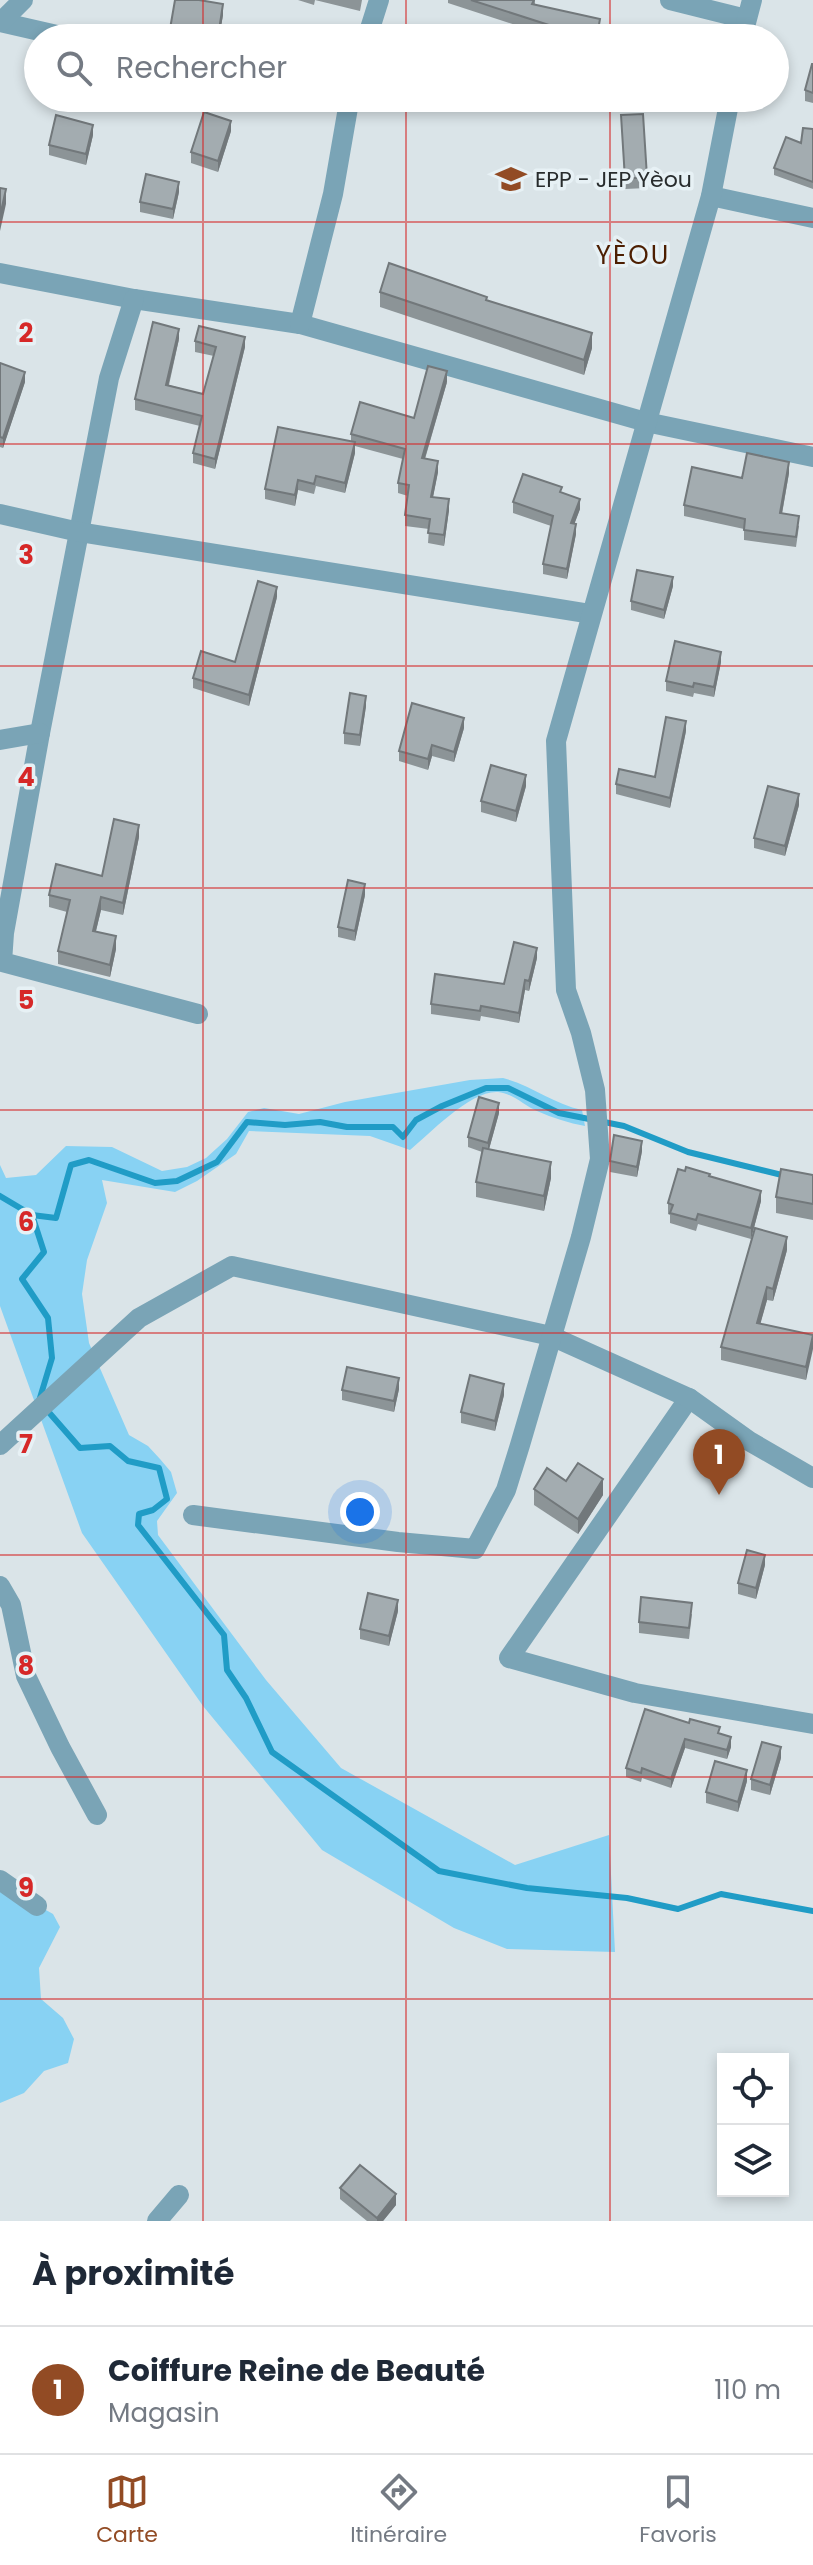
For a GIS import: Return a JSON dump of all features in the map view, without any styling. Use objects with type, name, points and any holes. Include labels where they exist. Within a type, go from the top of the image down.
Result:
[{"type":"street","points":[[0,22],[23,0]]},
{"type":"street","points":[[371,24],[379,0]]},
{"type":"street","points":[[670,0],[747,19]]},
{"type":"street","points":[[0,22],[24,27]]},
{"type":"street","points":[[300,324],[333,194],[342,112]]},
{"type":"street","points":[[193,1515],[475,1549],[506,1490],[581,1237],[600,1159],[598,1118],[581,1033],[566,990],[556,741],[711,196],[727,112]]},
{"type":"street","points":[[711,196],[813,218]]},
{"type":"street","points":[[0,273],[134,299],[300,324],[646,422],[813,457]]},
{"type":"street","points":[[134,299],[109,378],[40,733],[4,933],[2,962],[198,1014]]},
{"type":"street","points":[[0,514],[79,532],[591,614]]},
{"type":"street","points":[[0,740],[40,733]]},
{"type":"street","points":[[0,1445],[139,1318],[232,1266],[551,1336],[689,1398],[749,1441],[813,1478]]},
{"type":"street","points":[[689,1398],[509,1658],[635,1693],[813,1724]]},
{"type":"street","points":[[0,1586],[11,1605],[26,1676],[97,1815]]},
{"type":"street","points":[[0,1880],[37,1906]]},
{"type":"street","points":[[157,2221],[179,2195]]},
{"type":"shaded area","points":[[503,1078],[582,1110],[585,1126],[543,1114],[508,1095],[487,1093],[463,1105],[410,1150],[370,1136],[249,1131],[236,1154],[175,1192],[102,1180],[107,1203],[87,1260],[82,1294],[89,1343],[129,1435],[148,1446],[171,1472],[177,1493],[157,1521],[158,1535],[266,1680],[341,1768],[515,1865],[609,1835],[615,1952],[507,1949],[454,1928],[322,1850],[203,1706],[82,1533],[0,1306],[0,1165],[6,1178],[36,1175],[66,1146],[112,1147],[162,1171],[187,1167],[206,1158],[227,1139],[248,1112],[264,1108],[299,1114],[345,1102],[470,1080]]},
{"type":"shaded area","points":[[0,1884],[53,1914],[60,1927],[39,1968],[41,1999],[63,2018],[74,2039],[68,2063],[44,2071],[24,2093],[0,2103]]},
{"type":"building","points":[[175,0],[223,4],[220,24],[171,24]]},
{"type":"building","points":[[471,0],[534,0],[532,4],[600,19],[599,24],[546,24]]},
{"type":"building","points":[[813,64],[813,93],[805,90]]},
{"type":"building","points":[[204,112],[231,121],[218,161],[191,152]]},
{"type":"building","points":[[643,114],[647,177],[625,179],[621,115]]},
{"type":"building","points":[[56,115],[93,125],[86,154],[49,145]]},
{"type":"building","points":[[803,128],[813,129],[813,182],[774,168],[786,137],[801,143]]},
{"type":"building","points":[[146,174],[179,182],[173,209],[140,202]]},
{"type":"building","points":[[0,188],[6,189],[0,216]]},
{"type":"building","points":[[389,263],[487,297],[486,300],[592,333],[584,360],[380,292]]},
{"type":"building","points":[[153,322],[179,329],[166,385],[203,394],[216,347],[195,341],[199,326],[245,337],[215,459],[193,453],[202,416],[135,399]]},
{"type":"building","points":[[0,363],[25,372],[3,438],[0,437]]},
{"type":"building","points":[[428,366],[447,371],[422,458],[438,461],[431,497],[449,499],[444,535],[428,533],[430,519],[405,515],[409,485],[398,483],[405,449],[351,434],[360,402],[414,418]]},
{"type":"building","points":[[278,427],[355,442],[345,483],[316,476],[314,484],[298,480],[295,495],[265,489]]},
{"type":"building","points":[[747,453],[789,462],[780,513],[799,516],[796,537],[744,530],[745,519],[684,505],[692,467],[742,478]]},
{"type":"building","points":[[523,474],[562,487],[560,492],[580,499],[571,523],[576,524],[567,569],[543,564],[553,516],[513,502]]},
{"type":"building","points":[[637,570],[673,577],[664,610],[631,601]]},
{"type":"building","points":[[258,581],[277,587],[249,695],[193,678],[201,651],[235,662]]},
{"type":"building","points":[[675,641],[721,652],[714,687],[694,683],[693,687],[666,681]]},
{"type":"building","points":[[350,693],[366,696],[360,735],[344,733]]},
{"type":"building","points":[[412,703],[464,718],[454,752],[432,745],[428,759],[399,751]]},
{"type":"building","points":[[666,717],[686,721],[670,798],[616,784],[619,769],[655,777]]},
{"type":"building","points":[[491,765],[526,775],[516,811],[481,801]]},
{"type":"building","points":[[768,786],[799,794],[785,846],[754,838]]},
{"type":"building","points":[[114,819],[139,825],[123,903],[101,897],[93,931],[116,936],[110,965],[58,951],[70,900],[49,895],[56,864],[102,876]]},
{"type":"building","points":[[348,880],[365,884],[355,931],[338,927]]},
{"type":"building","points":[[514,942],[537,948],[529,981],[525,980],[519,1013],[481,1006],[480,1011],[431,1004],[435,974],[504,984]]},
{"type":"building","points":[[479,1097],[499,1103],[488,1143],[468,1137]]},
{"type":"building","points":[[614,1135],[642,1141],[637,1167],[610,1161]]},
{"type":"building","points":[[483,1148],[551,1162],[544,1196],[476,1182]]},
{"type":"building","points":[[686,1167],[761,1191],[751,1228],[698,1214],[696,1220],[670,1213],[673,1205],[668,1203],[678,1169],[685,1171]]},
{"type":"building","points":[[781,1169],[813,1175],[813,1204],[776,1197]]},
{"type":"building","points":[[755,1228],[787,1237],[773,1289],[767,1287],[757,1323],[813,1335],[806,1367],[721,1347]]},
{"type":"building","points":[[347,1367],[399,1378],[394,1401],[342,1390]]},
{"type":"building","points":[[470,1375],[504,1384],[495,1421],[461,1412]]},
{"type":"building","points":[[578,1463],[603,1479],[578,1519],[534,1489],[547,1468],[566,1481]]},
{"type":"building","points":[[747,1550],[765,1555],[756,1588],[738,1583]]},
{"type":"building","points":[[368,1593],[398,1600],[389,1636],[360,1629]]},
{"type":"building","points":[[641,1597],[692,1603],[689,1628],[639,1622]]},
{"type":"building","points":[[645,1709],[689,1723],[690,1719],[720,1727],[718,1733],[731,1737],[727,1750],[685,1739],[671,1779],[642,1768],[641,1773],[626,1768]]},
{"type":"building","points":[[762,1742],[781,1747],[770,1785],[751,1779]]},
{"type":"building","points":[[715,1761],[747,1770],[738,1802],[706,1792]]},
{"type":"building","points":[[360,2165],[396,2194],[377,2218],[340,2188]]},
{"type":"waterway","points":[[32,1215],[56,1218],[71,1165],[89,1160],[155,1183],[177,1181],[217,1162],[247,1122],[285,1125],[320,1122],[347,1127],[393,1127],[403,1137],[416,1120],[486,1088],[508,1088],[559,1113],[624,1126],[688,1152],[786,1176]]},
{"type":"waterway","points":[[0,1196],[32,1215],[44,1252],[22,1279],[48,1318],[52,1358],[39,1401]]},
{"type":"waterway","points":[[46,1409],[80,1448],[110,1446],[128,1461],[159,1468],[167,1499],[153,1510],[139,1514],[138,1525],[224,1635],[227,1670],[246,1698],[272,1752],[439,1871],[527,1888],[627,1898],[678,1909],[721,1894],[813,1911]]},
{"type":"place","name":"EPP - JEP Yèou","points":[[511,179]]},
{"type":"place","name":"Coiffure Reine de Beauté","points":[[719,1495]]},
{"type":"district","name":"YÈOU","points":[[633,255]]}]
